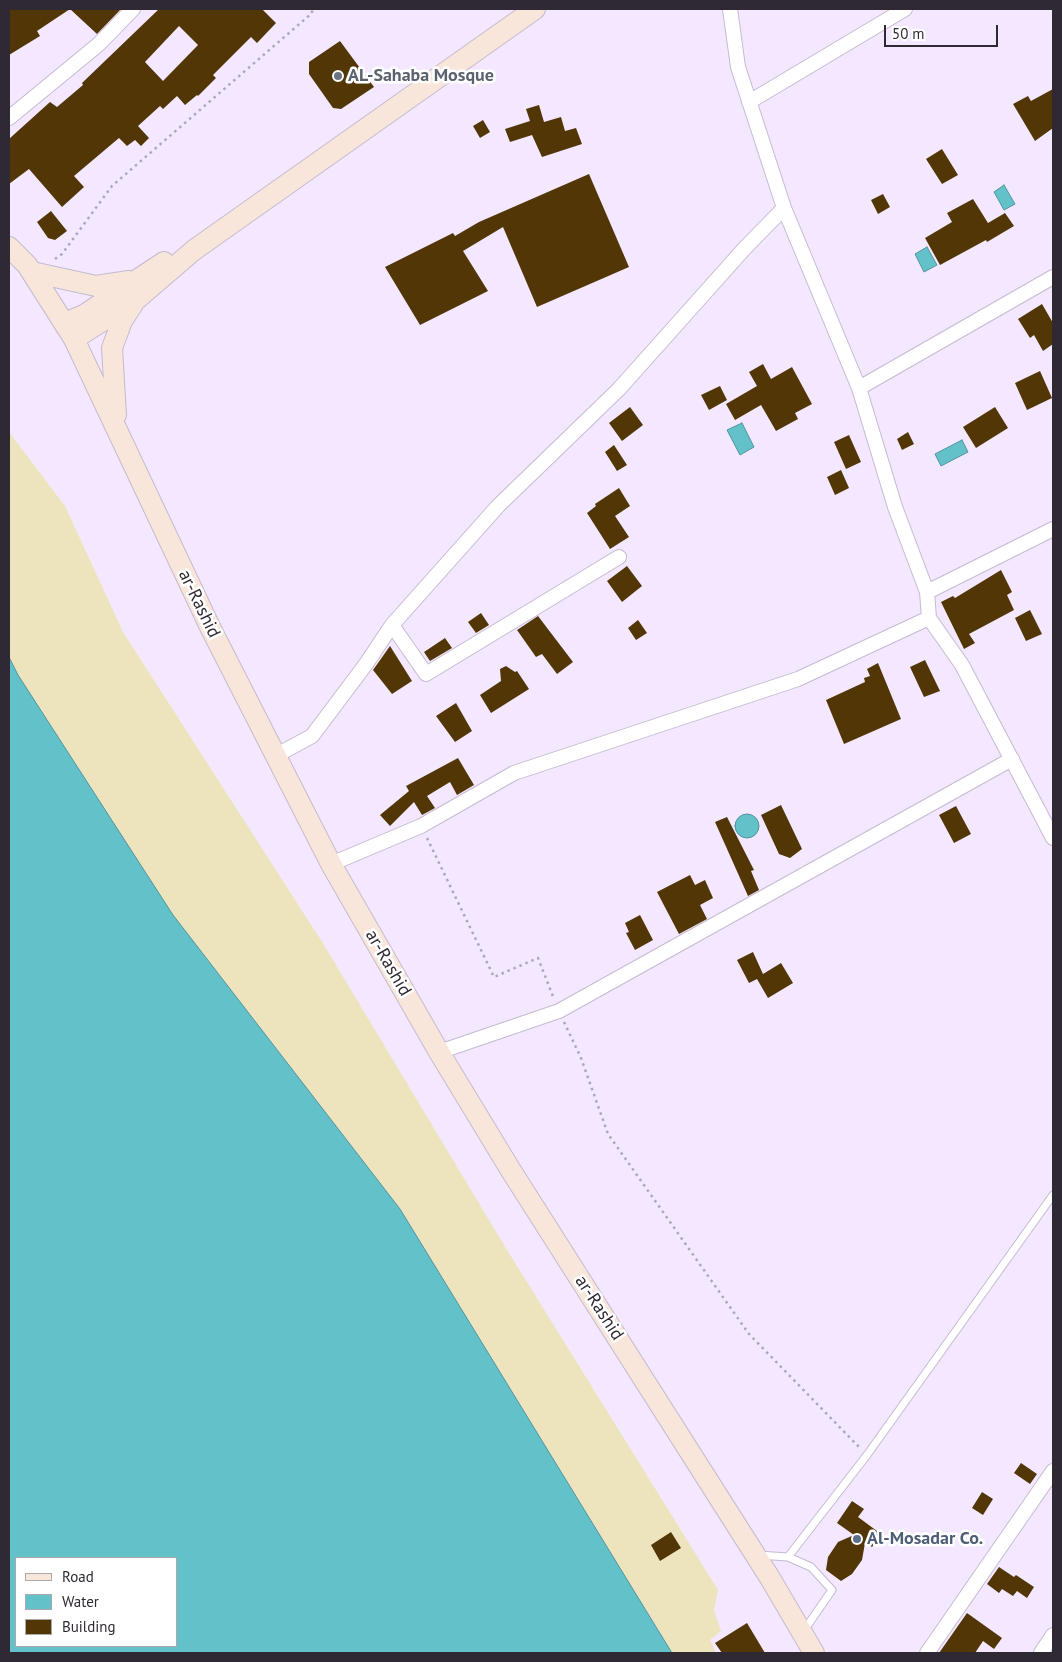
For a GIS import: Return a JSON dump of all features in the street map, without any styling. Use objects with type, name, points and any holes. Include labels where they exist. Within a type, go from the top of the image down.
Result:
[{"type":"main road","points":[[70,331],[84,315],[136,289],[194,250],[535,9]]},
{"type":"main road","name":"ar-Rashid","points":[[9,247],[30,268],[70,331],[210,627],[331,864],[439,1052],[510,1169],[755,1555],[814,1653]]},
{"type":"main road","points":[[30,268],[96,286],[136,289]]},
{"type":"main road","points":[[117,430],[112,348],[136,289]]},
{"type":"street","points":[[9,118],[99,44],[133,9]]},
{"type":"street","points":[[730,9],[738,67],[784,208],[859,388],[895,507],[927,592],[929,618],[962,665],[1053,838]]},
{"type":"street","points":[[750,102],[906,9]]},
{"type":"street","points":[[275,756],[312,736],[366,664],[392,625],[498,506],[619,389],[744,249],[784,208]]},
{"type":"street","points":[[859,388],[1053,277]]},
{"type":"street","points":[[927,592],[1053,529]]},
{"type":"street","points":[[392,625],[426,674],[620,557]]},
{"type":"street","points":[[331,864],[421,826],[514,773],[798,679],[929,618]]},
{"type":"street","points":[[439,1052],[558,1011],[1012,759]]},
{"type":"street","points":[[927,1653],[1053,1471]]},
{"type":"street","points":[[1041,1653],[1053,1635]]},
{"type":"lane","points":[[788,1557],[867,1455],[1053,1195]]},
{"type":"lane","points":[[755,1555],[788,1557],[811,1567],[832,1590],[802,1633]]},
{"type":"path","points":[[30,268],[51,262],[62,254],[112,186],[305,20],[312,13],[312,9]]},
{"type":"path","points":[[421,826],[494,977],[538,958],[558,1011],[581,1058],[608,1134],[750,1334],[867,1455]]},
{"type":"sand","points":[[9,432],[65,506],[123,632],[324,945],[504,1245],[718,1590],[714,1610],[721,1631],[710,1640],[716,1653],[672,1653],[400,1209],[173,915],[18,675],[9,657]]},
{"type":"water","points":[[1004,185],[1015,204],[1004,210],[994,192]]},
{"type":"water","points":[[927,247],[937,265],[924,272],[915,254]]},
{"type":"water","points":[[742,423],[754,447],[740,455],[727,430]]},
{"type":"water","points":[[962,440],[968,452],[941,466],[935,454]]},
{"type":"water","points":[[9,657],[18,675],[173,915],[400,1209],[672,1653],[9,1653]]},
{"type":"water","points":[[747,814],[755,818],[759,826],[755,834],[747,838],[739,834],[735,826],[739,818]]},
{"type":"building","points":[[9,9],[70,9],[37,31],[40,36],[9,55]]},
{"type":"building","points":[[70,9],[121,9],[97,34]]},
{"type":"building","points":[[159,9],[262,9],[276,23],[257,43],[251,37],[213,75],[216,78],[198,96],[185,105],[177,96],[163,109],[160,106],[138,126],[149,138],[141,146],[135,140],[127,146],[119,138],[74,176],[84,187],[62,207],[29,169],[9,184],[9,139],[50,102],[57,107],[83,85],[82,83]],"holes":[[[179,26],[198,45],[163,81],[145,62]]]},
{"type":"building","name":"AL-Sahaba Mosque","points":[[340,41],[374,87],[341,109],[333,108],[309,74],[309,62]]},
{"type":"building","points":[[1053,89],[1053,128],[1035,141],[1013,104],[1028,96],[1031,101]]},
{"type":"building","points":[[539,105],[544,122],[561,117],[565,131],[576,128],[582,144],[542,157],[532,135],[510,142],[505,129],[530,121],[526,109]]},
{"type":"building","points":[[483,120],[490,132],[480,138],[473,126]]},
{"type":"building","points":[[942,149],[958,175],[942,184],[926,159]]},
{"type":"building","points":[[589,174],[629,267],[537,307],[503,227],[463,251],[488,291],[420,325],[385,267],[453,233],[455,236],[479,222]]},
{"type":"building","points":[[883,194],[890,207],[878,214],[871,200]]},
{"type":"building","points":[[973,199],[988,223],[1005,213],[1014,226],[987,242],[986,240],[940,265],[925,238],[952,222],[947,213]]},
{"type":"building","points":[[51,211],[67,231],[55,240],[48,238],[37,222]]},
{"type":"building","points":[[1042,304],[1053,323],[1053,344],[1043,351],[1034,335],[1030,338],[1018,319]]},
{"type":"building","points":[[763,364],[771,379],[792,367],[812,404],[795,413],[798,419],[776,431],[761,405],[735,420],[726,404],[757,386],[749,372]]},
{"type":"building","points":[[1040,371],[1052,398],[1027,410],[1015,383]]},
{"type":"building","points":[[720,386],[727,400],[709,410],[701,395]]},
{"type":"building","points":[[630,407],[643,425],[622,441],[609,423]]},
{"type":"building","points":[[995,407],[1008,428],[976,448],[963,427]]},
{"type":"building","points":[[908,432],[914,444],[902,450],[897,439]]},
{"type":"building","points":[[849,435],[861,462],[846,469],[834,442]]},
{"type":"building","points":[[614,445],[627,465],[617,471],[605,452]]},
{"type":"building","points":[[841,470],[849,488],[835,495],[827,477]]},
{"type":"building","points":[[619,488],[630,506],[615,516],[629,537],[610,549],[587,513],[596,506],[595,504]]},
{"type":"building","points":[[627,566],[642,586],[622,602],[607,581]]},
{"type":"building","points":[[1001,570],[1012,592],[1007,595],[1014,610],[969,634],[975,643],[964,649],[941,602],[953,596],[955,598]]},
{"type":"building","points":[[1030,610],[1042,634],[1026,641],[1015,618]]},
{"type":"building","points":[[481,613],[489,625],[476,633],[468,622]]},
{"type":"building","points":[[538,616],[573,662],[557,674],[542,654],[536,657],[517,630]]},
{"type":"building","points":[[638,620],[647,633],[636,640],[628,628]]},
{"type":"building","points":[[445,638],[452,648],[430,661],[424,652]]},
{"type":"building","points":[[390,646],[412,681],[392,694],[373,670]]},
{"type":"building","points":[[925,660],[940,691],[924,697],[910,667]]},
{"type":"building","points":[[878,663],[901,719],[844,744],[826,700],[865,682],[864,678],[870,676],[867,669]]},
{"type":"building","points":[[506,666],[515,672],[517,671],[529,689],[491,713],[480,695],[501,681],[500,669]]},
{"type":"building","points":[[456,703],[472,731],[455,742],[436,716]]},
{"type":"building","points":[[458,758],[474,785],[457,795],[450,782],[427,796],[435,808],[422,815],[414,802],[390,826],[380,815],[409,791],[406,786]]},
{"type":"building","points":[[781,805],[802,849],[790,858],[779,854],[761,815]]},
{"type":"building","points":[[956,806],[971,834],[954,843],[939,815]]},
{"type":"building","points":[[727,817],[754,870],[751,871],[759,890],[748,896],[715,822]]},
{"type":"building","points":[[690,875],[695,885],[705,880],[713,898],[700,905],[707,919],[679,934],[657,892]]},
{"type":"building","points":[[640,915],[653,940],[635,950],[626,933],[629,932],[625,923]]},
{"type":"building","points":[[753,952],[763,974],[781,963],[793,983],[768,998],[757,979],[749,983],[737,960]]},
{"type":"building","points":[[1021,1463],[1037,1474],[1030,1484],[1014,1473]]},
{"type":"building","points":[[982,1492],[993,1499],[983,1515],[972,1508]]},
{"type":"building","points":[[852,1501],[864,1509],[858,1517],[881,1534],[872,1547],[865,1543],[862,1560],[852,1574],[841,1581],[826,1570],[828,1557],[838,1542],[854,1535],[837,1523]]},
{"type":"building","points":[[671,1532],[681,1548],[660,1561],[651,1545]]},
{"type":"building","points":[[999,1567],[1034,1587],[1027,1598],[1017,1591],[1013,1596],[1002,1589],[999,1593],[987,1584]]},
{"type":"building","points":[[967,1613],[1002,1638],[994,1649],[983,1641],[975,1653],[939,1653]]},
{"type":"building","points":[[747,1623],[765,1653],[722,1653],[715,1643]]},
{"type":"place","name":"AL-Sahaba Mosque","points":[[338,76]]},
{"type":"place","name":"Al-Mosadar Co.","points":[[857,1539]]}]
